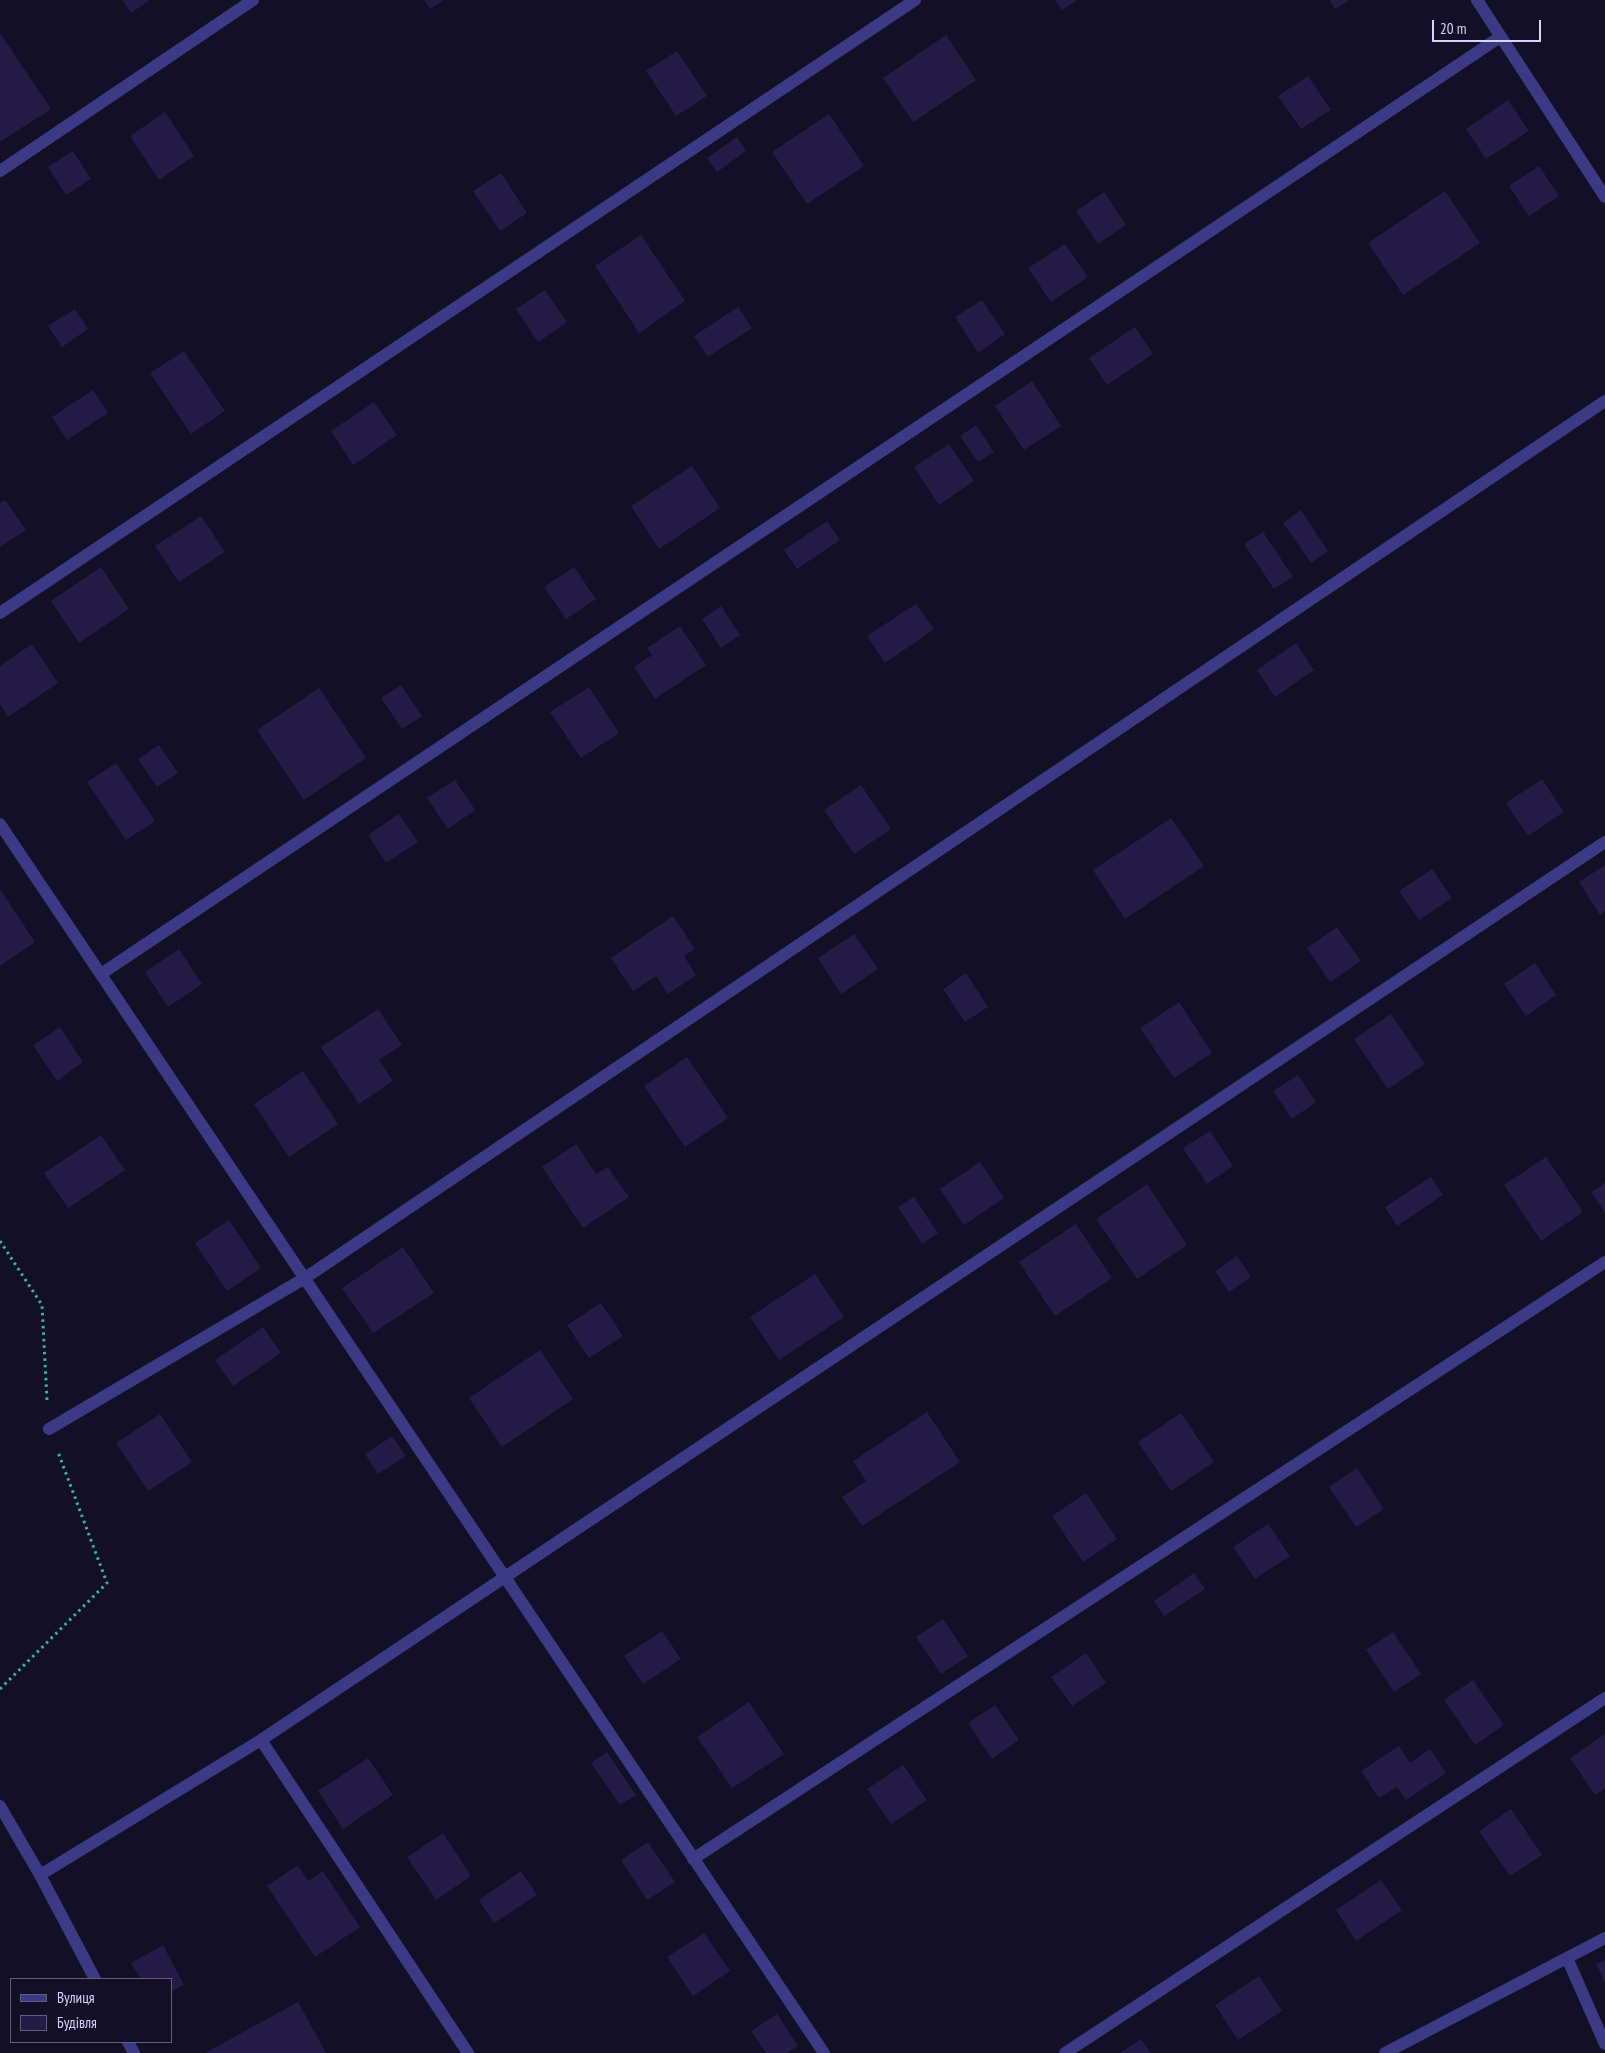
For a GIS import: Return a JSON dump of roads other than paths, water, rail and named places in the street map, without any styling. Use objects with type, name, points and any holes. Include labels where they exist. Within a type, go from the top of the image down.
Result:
[{"type":"street","points":[[0,171],[253,0]]},
{"type":"street","points":[[0,614],[915,0]]},
{"type":"street","points":[[1477,0],[1605,198]]},
{"type":"street","points":[[101,974],[1500,37]]},
{"type":"street","points":[[49,1429],[304,1278],[1605,401]]},
{"type":"street","points":[[0,824],[824,2053]]},
{"type":"street","points":[[40,1875],[261,1740],[1605,842]]},
{"type":"street","points":[[693,1858],[1605,1262]]},
{"type":"street","points":[[1065,2053],[1605,1698]]},
{"type":"street","points":[[261,1740],[468,2053]]},
{"type":"street","points":[[0,1806],[40,1875],[94,1978]]},
{"type":"street","points":[[1385,2053],[1605,1938]]},
{"type":"street","points":[[1567,1958],[1605,2044]]}]
